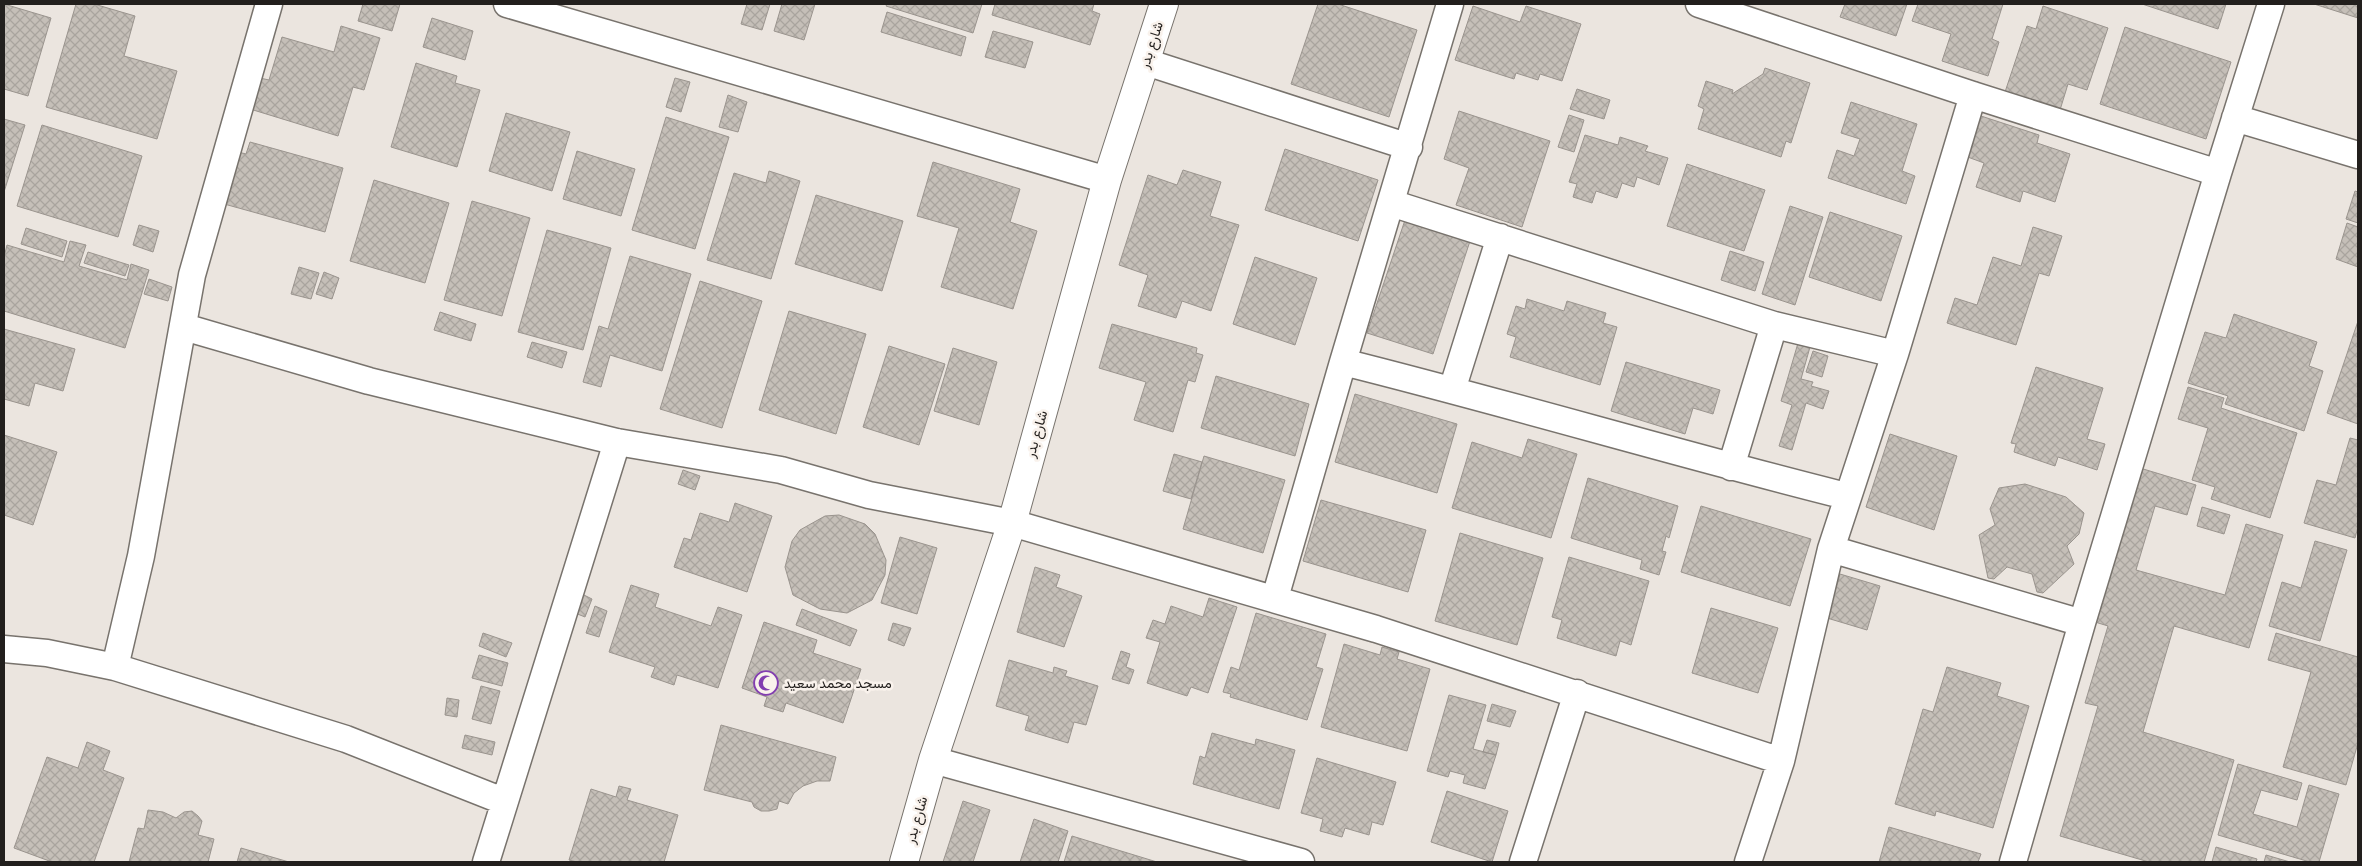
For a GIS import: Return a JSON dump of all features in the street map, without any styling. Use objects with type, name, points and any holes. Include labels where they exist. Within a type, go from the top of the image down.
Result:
[{"type":"street","points":[[115,667],[141,556],[192,275],[269,4]]},
{"type":"street","points":[[507,4],[1107,180]]},
{"type":"street","name":"شارع بدر","points":[[904,862],[933,760],[1012,523],[1107,180],[1164,4]]},
{"type":"street","points":[[1275,598],[1342,362],[1409,147],[1450,4]]},
{"type":"street","points":[[1699,4],[1973,95],[2218,173]]},
{"type":"street","points":[[2018,861],[2082,623],[2271,4]]},
{"type":"street","points":[[1146,62],[1409,147]]},
{"type":"street","points":[[1748,862],[1781,760],[1831,548],[1846,496],[1895,354],[1973,95]]},
{"type":"street","points":[[2235,118],[2358,155]]},
{"type":"street","points":[[1391,203],[1774,325],[1895,354]]},
{"type":"street","points":[[1452,390],[1500,237]]},
{"type":"street","points":[[1731,467],[1774,325]]},
{"type":"street","points":[[184,327],[369,381],[617,442],[782,470],[869,495],[1012,523],[1214,583],[1275,598],[1781,760]]},
{"type":"street","points":[[1342,362],[1452,390],[1731,467],[1846,496]]},
{"type":"street","points":[[486,862],[503,801],[617,442]]},
{"type":"street","points":[[1831,548],[2082,623]]},
{"type":"street","points":[[4,649],[47,653],[115,667],[346,739],[503,801]]},
{"type":"street","points":[[1523,862],[1577,694]]},
{"type":"street","points":[[933,760],[1301,862]]},
{"type":"building","points":[[4,4],[51,18],[28,96],[4,89]]},
{"type":"building","points":[[76,4],[94,4],[135,16],[124,56],[177,71],[157,139],[46,107]]},
{"type":"building","points":[[363,4],[400,4],[392,31],[358,21]]},
{"type":"building","points":[[747,4],[770,4],[762,30],[741,24]]},
{"type":"building","points":[[782,4],[815,4],[804,40],[774,31]]},
{"type":"building","points":[[887,4],[982,4],[973,33],[886,6]]},
{"type":"building","points":[[995,4],[1094,4],[1092,11],[1100,14],[1090,45],[992,15]]},
{"type":"building","points":[[1318,4],[1338,4],[1417,30],[1389,117],[1291,84]]},
{"type":"building","points":[[1845,4],[1907,4],[1896,36],[1840,17]]},
{"type":"building","points":[[1918,4],[2003,4],[1992,39],[1999,42],[1988,76],[1942,61],[1951,34],[1912,21]]},
{"type":"building","points":[[2142,4],[2226,4],[2218,29]]},
{"type":"building","points":[[2314,4],[2358,4],[2358,18]]},
{"type":"building","points":[[1473,6],[1520,22],[1526,6],[1581,24],[1562,81],[1540,74],[1538,80],[1516,73],[1514,79],[1455,60]]},
{"type":"building","points":[[2043,6],[2108,28],[2087,90],[2068,84],[2060,110],[2005,92],[2027,26],[2036,29]]},
{"type":"building","points":[[887,12],[966,37],[961,56],[881,32]]},
{"type":"building","points":[[432,18],[473,31],[465,60],[423,47]]},
{"type":"building","points":[[341,26],[380,38],[364,90],[353,87],[338,136],[250,109],[260,78],[269,80],[282,37],[334,52]]},
{"type":"building","points":[[2125,27],[2231,62],[2206,139],[2100,104]]},
{"type":"building","points":[[993,31],[1033,42],[1025,68],[985,57]]},
{"type":"building","points":[[416,63],[457,76],[455,83],[480,90],[457,167],[391,147]]},
{"type":"building","points":[[1765,68],[1810,83],[1791,143],[1786,141],[1781,157],[1698,129],[1704,109],[1698,106],[1706,81],[1733,90],[1732,94],[1763,74]]},
{"type":"building","points":[[675,78],[690,82],[681,112],[666,107]]},
{"type":"building","points":[[1577,89],[1610,100],[1604,119],[1570,109]]},
{"type":"building","points":[[728,95],[747,102],[738,132],[719,127]]},
{"type":"building","points":[[1851,102],[1917,124],[1902,171],[1915,176],[1906,204],[1828,178],[1837,150],[1854,156],[1860,139],[1841,133]]},
{"type":"building","points":[[1459,111],[1550,141],[1522,227],[1456,205],[1469,168],[1444,159]]},
{"type":"building","points":[[506,113],[570,132],[552,191],[489,171]]},
{"type":"building","points":[[1569,115],[1584,120],[1574,152],[1558,147]]},
{"type":"building","points":[[1978,115],[2039,135],[2037,143],[2070,154],[2055,202],[2023,191],[2020,202],[1976,187],[1984,163],[1965,156]]},
{"type":"building","points":[[666,117],[729,137],[695,249],[632,230]]},
{"type":"building","points":[[4,119],[25,125],[4,192]]},
{"type":"building","points":[[42,125],[142,156],[118,237],[17,206]]},
{"type":"building","points":[[1585,135],[1618,145],[1620,137],[1648,146],[1645,151],[1668,158],[1659,185],[1637,177],[1634,187],[1622,183],[1617,198],[1596,191],[1592,203],[1573,197],[1577,184],[1569,182]]},
{"type":"building","points":[[250,142],[343,168],[325,232],[217,202],[231,150],[246,154]]},
{"type":"building","points":[[1285,149],[1378,180],[1358,241],[1265,210]]},
{"type":"building","points":[[577,151],[635,169],[621,216],[563,199]]},
{"type":"building","points":[[933,162],[1020,189],[1010,222],[1037,231],[1013,309],[941,287],[959,228],[917,216]]},
{"type":"building","points":[[1687,164],[1765,190],[1744,251],[1667,226]]},
{"type":"building","points":[[1183,170],[1221,182],[1210,216],[1239,225],[1211,311],[1182,301],[1176,318],[1138,306],[1148,275],[1119,265],[1148,175],[1177,185]]},
{"type":"building","points":[[769,171],[800,181],[771,279],[707,260],[734,173],[766,183]]},
{"type":"building","points":[[374,180],[449,203],[425,283],[350,261]]},
{"type":"building","points":[[2355,191],[2358,192],[2358,223],[2346,219]]},
{"type":"building","points":[[816,195],[903,221],[882,291],[795,264]]},
{"type":"building","points":[[472,201],[530,218],[502,316],[444,300]]},
{"type":"building","points":[[1790,206],[1823,217],[1795,305],[1762,294]]},
{"type":"building","points":[[1830,212],[1902,236],[1881,301],[1809,277]]},
{"type":"building","points":[[1406,217],[1471,238],[1433,354],[1367,333]]},
{"type":"building","points":[[2347,223],[2358,227],[2358,267],[2336,259]]},
{"type":"building","points":[[139,225],[159,231],[153,252],[133,245]]},
{"type":"building","points":[[2033,227],[2062,236],[2049,276],[2039,273],[2016,345],[1947,323],[1955,298],[1977,305],[1993,257],[2021,266]]},
{"type":"building","points":[[26,228],[67,241],[62,257],[21,244]]},
{"type":"building","points":[[547,230],[611,248],[583,350],[518,332]]},
{"type":"building","points":[[70,241],[86,245],[79,266],[127,280],[131,264],[149,270],[125,348],[4,311],[4,257],[7,245],[64,262]]},
{"type":"building","points":[[1730,251],[1764,262],[1755,291],[1721,280]]},
{"type":"building","points":[[88,252],[129,265],[125,276],[84,263]]},
{"type":"building","points":[[630,256],[691,274],[662,371],[610,355],[601,387],[583,382],[599,326],[608,329]]},
{"type":"building","points":[[1255,257],[1317,278],[1295,345],[1233,324]]},
{"type":"building","points":[[299,267],[319,273],[311,299],[291,294]]},
{"type":"building","points":[[324,272],[339,278],[332,299],[316,294]]},
{"type":"building","points":[[149,279],[172,287],[168,301],[144,294]]},
{"type":"building","points":[[700,281],[762,301],[722,428],[660,409]]},
{"type":"building","points":[[1527,299],[1564,311],[1567,301],[1606,313],[1603,323],[1617,327],[1600,385],[1510,357],[1516,337],[1507,334],[1516,306],[1525,309]]},
{"type":"building","points":[[789,311],[866,334],[836,434],[759,410]]},
{"type":"building","points":[[440,312],[476,324],[471,341],[434,330]]},
{"type":"building","points":[[2234,314],[2317,342],[2309,366],[2323,371],[2304,431],[2225,404],[2228,396],[2188,383],[2205,332],[2226,338]]},
{"type":"building","points":[[2358,321],[2358,424],[2327,413]]},
{"type":"building","points":[[1112,324],[1197,348],[1196,353],[1203,355],[1195,382],[1188,380],[1173,432],[1134,420],[1146,382],[1099,368]]},
{"type":"building","points":[[4,329],[75,349],[63,391],[35,383],[29,406],[4,399]]},
{"type":"building","points":[[532,342],[567,352],[562,368],[527,357]]},
{"type":"building","points":[[1798,343],[1810,347],[1801,379],[1813,382],[1811,386],[1829,391],[1823,409],[1806,403],[1792,450],[1779,446],[1792,405],[1781,401]]},
{"type":"building","points":[[889,346],[945,364],[919,445],[863,427]]},
{"type":"building","points":[[953,348],[997,362],[979,425],[934,411]]},
{"type":"building","points":[[1813,351],[1828,356],[1822,377],[1806,372]]},
{"type":"building","points":[[1626,362],[1720,390],[1713,414],[1693,408],[1685,434],[1611,411]]},
{"type":"building","points":[[2036,367],[2103,388],[2087,439],[2105,444],[2097,470],[2058,457],[2055,466],[2014,452],[2016,444],[2011,443]]},
{"type":"building","points":[[1216,376],[1309,404],[1295,456],[1201,428]]},
{"type":"building","points":[[2188,387],[2224,398],[2221,408],[2297,433],[2270,518],[2211,499],[2215,487],[2192,480],[2208,428],[2178,419]]},
{"type":"building","points":[[1355,394],[1457,424],[1437,493],[1335,462]]},
{"type":"building","points":[[1890,434],[1957,456],[1934,530],[1866,507]]},
{"type":"building","points":[[4,435],[57,452],[33,525],[4,515]]},
{"type":"building","points":[[2350,438],[2358,440],[2358,527],[2355,538],[2304,523],[2317,480],[2336,485]]},
{"type":"building","points":[[1528,439],[1577,454],[1551,538],[1452,508],[1472,442],[1522,458]]},
{"type":"building","points":[[1174,454],[1202,462],[1191,499],[1163,491]]},
{"type":"building","points":[[1204,456],[1285,480],[1263,553],[1183,529]]},
{"type":"building","points":[[2140,468],[2196,485],[2187,515],[2155,506],[2136,570],[2225,595],[2246,524],[2283,535],[2249,648],[2174,626],[2143,732],[2234,760],[2204,862],[2149,862],[2060,836],[2098,706],[2085,703],[2108,626],[2095,622]]},
{"type":"building","points":[[683,470],[700,476],[695,490],[678,484]]},
{"type":"building","points":[[1588,478],[1678,506],[1669,538],[1666,536],[1662,551],[1666,552],[1659,575],[1640,569],[1642,560],[1571,538]]},
{"type":"building","points":[[2025,484],[2066,497],[2084,513],[2079,534],[2067,546],[2074,564],[2043,593],[2037,592],[2032,574],[2007,567],[1994,579],[1988,578],[1979,535],[1995,525],[1990,509],[1999,488]]},
{"type":"building","points":[[1321,500],[1426,530],[1408,592],[1303,561]]},
{"type":"building","points":[[735,503],[772,516],[747,592],[674,567],[684,538],[691,540],[700,513],[729,522]]},
{"type":"building","points":[[1701,506],[1811,539],[1790,606],[1681,572]]},
{"type":"building","points":[[2202,507],[2230,515],[2224,534],[2197,526]]},
{"type":"building","points":[[839,515],[865,524],[875,534],[886,560],[885,575],[872,600],[847,613],[820,609],[793,595],[785,567],[792,541],[800,530],[825,516]]},
{"type":"building","points":[[1460,533],[1543,558],[1517,645],[1435,621]]},
{"type":"building","points":[[900,537],[937,548],[917,614],[881,603]]},
{"type":"building","points":[[2315,541],[2347,550],[2320,641],[2269,626],[2282,582],[2301,588]]},
{"type":"building","points":[[1569,557],[1649,581],[1631,645],[1620,641],[1616,656],[1557,638],[1562,620],[1552,617]]},
{"type":"building","points":[[1035,567],[1060,575],[1056,587],[1082,596],[1064,647],[1017,632]]},
{"type":"building","points":[[1840,574],[1880,586],[1867,630],[1827,618]]},
{"type":"building","points":[[631,585],[659,594],[655,607],[711,626],[718,607],[742,615],[718,688],[677,675],[674,685],[651,677],[655,667],[609,652]]},
{"type":"building","points":[[578,592],[592,599],[585,617],[570,611]]},
{"type":"building","points":[[1209,598],[1237,607],[1208,693],[1191,687],[1187,696],[1147,683],[1160,642],[1146,638],[1153,620],[1165,624],[1171,606],[1203,617]]},
{"type":"building","points":[[595,606],[607,611],[599,637],[586,633]]},
{"type":"building","points":[[1711,608],[1778,628],[1758,693],[1692,673]]},
{"type":"building","points":[[802,609],[857,630],[850,646],[796,625]]},
{"type":"building","points":[[1256,613],[1326,634],[1316,667],[1323,669],[1307,720],[1230,697],[1231,694],[1223,692],[1231,667],[1239,670]]},
{"type":"building","points":[[764,622],[817,640],[813,653],[861,669],[843,723],[786,703],[783,712],[764,706],[767,697],[742,688]]},
{"type":"building","points":[[893,623],[911,628],[904,646],[888,640]]},
{"type":"building","points":[[483,633],[512,643],[506,657],[479,646]]},
{"type":"building","points":[[2276,633],[2358,657],[2358,743],[2346,785],[2283,767],[2311,672],[2268,660]]},
{"type":"building","points":[[1344,644],[1380,655],[1382,647],[1399,652],[1397,659],[1430,669],[1407,751],[1321,727]]},
{"type":"building","points":[[1121,651],[1130,654],[1126,667],[1134,670],[1129,684],[1112,679]]},
{"type":"building","points":[[479,655],[508,663],[502,686],[472,678]]},
{"type":"building","points":[[1009,660],[1053,673],[1054,667],[1067,671],[1065,676],[1098,686],[1086,725],[1074,722],[1068,743],[1025,730],[1029,716],[996,706]]},
{"type":"building","points":[[1947,667],[2001,683],[1997,696],[2029,706],[1993,828],[1936,811],[1935,816],[1895,804],[1923,709],[1933,712]]},
{"type":"building","points":[[481,686],[500,691],[491,724],[472,719]]},
{"type":"building","points":[[1449,695],[1486,705],[1473,749],[1496,755],[1485,789],[1463,783],[1465,775],[1450,771],[1448,777],[1427,771]]},
{"type":"building","points":[[447,698],[459,700],[457,717],[445,715]]},
{"type":"building","points":[[1492,704],[1516,711],[1510,727],[1487,721]]},
{"type":"building","points":[[721,725],[836,757],[830,781],[817,781],[803,786],[794,793],[788,804],[779,801],[777,809],[769,811],[761,811],[754,807],[752,802],[704,790]]},
{"type":"building","points":[[1212,733],[1255,745],[1256,739],[1295,750],[1279,809],[1193,784],[1200,756],[1205,758]]},
{"type":"building","points":[[465,735],[495,742],[492,755],[462,748]]},
{"type":"building","points":[[1487,740],[1499,743],[1496,755],[1483,752]]},
{"type":"building","points":[[87,742],[110,751],[103,770],[124,778],[94,862],[52,862],[14,848],[47,757],[78,768]]},
{"type":"building","points":[[1317,758],[1396,782],[1383,825],[1372,822],[1369,835],[1345,828],[1342,837],[1320,831],[1323,819],[1301,813]]},
{"type":"building","points":[[2238,764],[2302,783],[2297,800],[2261,790],[2253,814],[2297,827],[2309,785],[2339,794],[2319,862],[2310,862],[2218,835]]},
{"type":"building","points":[[619,786],[631,789],[627,800],[678,815],[664,862],[577,862],[569,860],[591,789],[616,797]]},
{"type":"building","points":[[1447,791],[1508,811],[1492,862],[1431,842]]},
{"type":"building","points":[[963,801],[990,810],[973,862],[943,862]]},
{"type":"building","points":[[148,810],[163,812],[176,818],[184,812],[192,811],[198,816],[202,821],[198,835],[214,839],[208,862],[129,862],[138,828],[144,829]]},
{"type":"building","points":[[1034,819],[1068,831],[1058,862],[1020,862]]},
{"type":"building","points":[[1889,827],[1981,854],[1978,862],[1879,862]]},
{"type":"building","points":[[1072,836],[1157,862],[1064,862]]},
{"type":"building","points":[[2216,847],[2257,859],[2256,862],[2212,862]]},
{"type":"building","points":[[241,848],[289,862],[237,862]]},
{"type":"building","points":[[2266,855],[2290,862],[2264,862]]},
{"type":"place","name":"مسجد محمد سعيد","points":[[766,683]]}]
